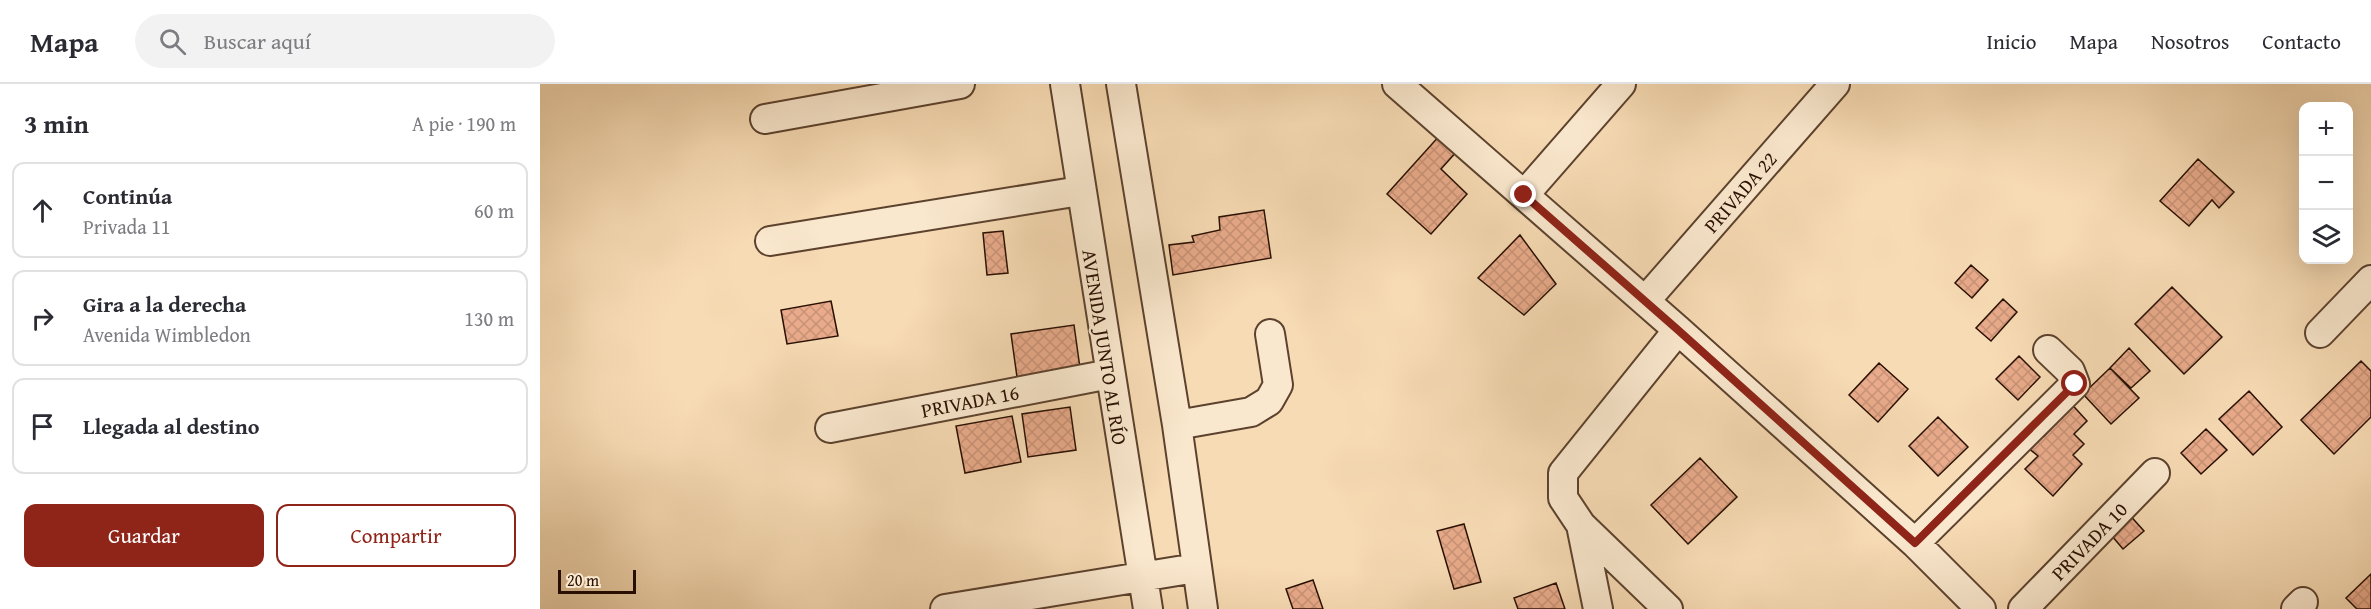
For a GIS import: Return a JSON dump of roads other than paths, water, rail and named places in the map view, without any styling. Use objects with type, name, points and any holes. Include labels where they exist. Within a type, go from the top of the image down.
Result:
[{"type":"street","points":[[765,119],[960,84]]},
{"type":"street","name":"AVENIDA JUNTO AL RÍO","points":[[1065,84],[1080,191],[1148,609]]},
{"type":"street","points":[[1121,84],[1177,425],[1203,609]]},
{"type":"street","points":[[1396,84],[1678,330],[1915,543],[1981,609]]},
{"type":"street","points":[[1524,195],[1621,84]]},
{"type":"street","name":"PRIVADA 22","points":[[1645,301],[1835,84]]},
{"type":"street","points":[[770,241],[1080,191]]},
{"type":"street","points":[[2320,333],[2371,280]]},
{"type":"street","points":[[1668,609],[1581,525],[1563,498],[1563,473],[1678,330]]},
{"type":"street","points":[[1177,425],[1251,412],[1269,401],[1278,385],[1270,334]]},
{"type":"street","points":[[1915,543],[2075,384],[2070,371],[2048,350]]},
{"type":"street","name":"PRIVADA 16","points":[[830,428],[1110,374]]},
{"type":"street","name":"PRIVADA 10","points":[[2023,609],[2155,472]]},
{"type":"street","points":[[1581,525],[1598,609]]},
{"type":"street","points":[[945,609],[1196,568]]}]
